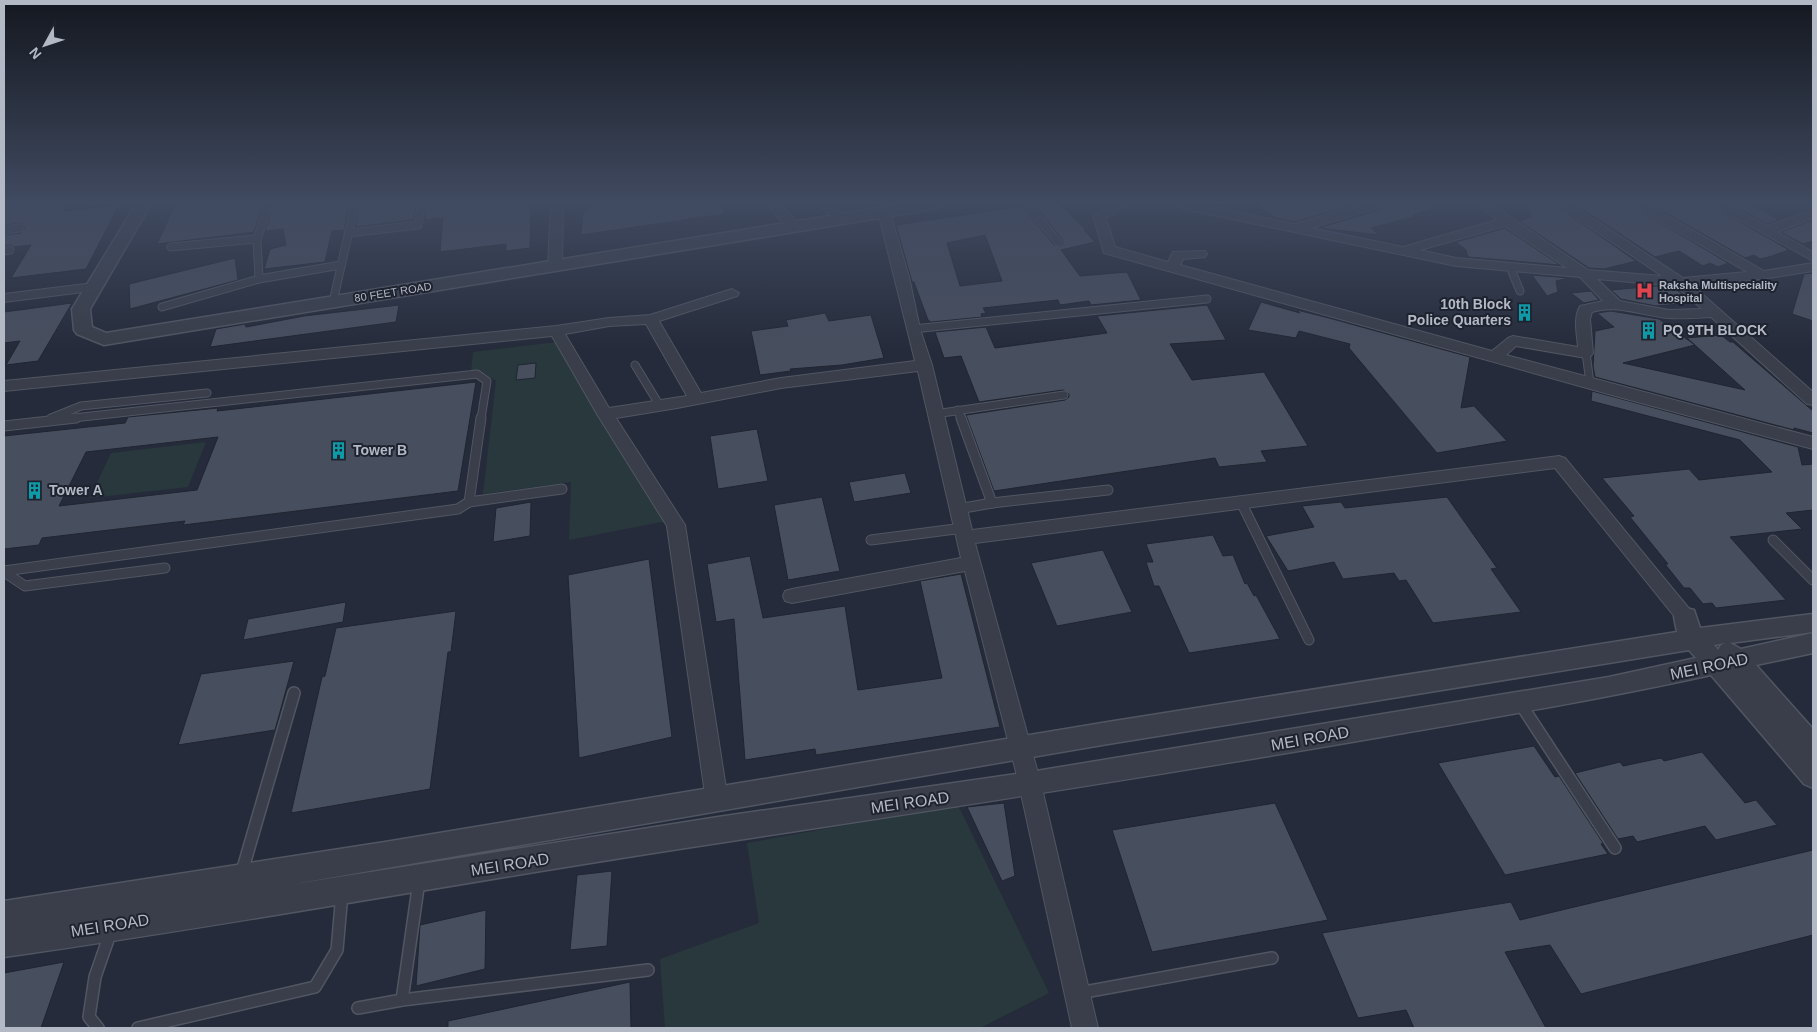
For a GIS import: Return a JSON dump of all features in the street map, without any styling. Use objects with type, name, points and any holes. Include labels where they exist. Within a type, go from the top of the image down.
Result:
[{"type":"street","name":"80 FEET ROAD","points":[[115,252],[81,309],[83,330],[104,339],[640,252]]},
{"type":"street","points":[[555,252],[555,266]]},
{"type":"street","points":[[895,252],[964,533],[1030,784],[1085,1028]]},
{"type":"street","points":[[1117,252],[1813,443]]},
{"type":"street","points":[[1409,252],[1456,262],[1680,282],[1762,275],[1813,267]]},
{"type":"street","points":[[1553,252],[1585,274],[1616,306]]},
{"type":"street","points":[[1635,252],[1680,282],[1813,400]]},
{"type":"street","points":[[1722,252],[1762,275]]},
{"type":"street","points":[[1172,267],[1178,255],[1200,254]]},
{"type":"street","points":[[4,298],[94,287]]},
{"type":"street","points":[[4,386],[556,331],[609,322],[651,319],[732,293]]},
{"type":"street","points":[[1495,357],[1513,341],[1586,353],[1582,319],[1584,309],[1599,305],[1669,314],[1715,313]]},
{"type":"street","points":[[651,319],[697,400]]},
{"type":"street","points":[[556,331],[605,414],[676,525],[717,801]]},
{"type":"street","points":[[605,414],[697,400],[782,383],[924,365]]},
{"type":"street","points":[[964,533],[1242,502],[1559,462],[1698,630],[1813,747]]},
{"type":"street","points":[[792,596],[972,563]]},
{"type":"street","name":"MEI ROAD","points":[[4,915],[240,880],[717,801],[1698,630],[1813,623]]},
{"type":"street","name":"MEI ROAD","points":[[4,942],[419,879],[718,830],[1030,784],[1609,687],[1813,643]]},
{"type":"street","points":[[1727,661],[1813,776]]},
{"type":"lane","points":[[258,252],[259,279]]},
{"type":"lane","points":[[333,302],[344,252]]},
{"type":"lane","points":[[162,307],[259,279],[341,265]]},
{"type":"lane","points":[[1510,267],[1520,291]]},
{"type":"lane","points":[[913,329],[1207,299]]},
{"type":"lane","points":[[1586,353],[1590,383]]},
{"type":"lane","points":[[634,365],[660,406]]},
{"type":"lane","points":[[4,426],[477,374],[487,381],[469,502]]},
{"type":"lane","points":[[39,422],[80,406],[207,393]]},
{"type":"lane","points":[[935,414],[1064,395]]},
{"type":"lane","points":[[958,410],[992,503]]},
{"type":"lane","points":[[4,572],[458,509],[469,502],[562,489]]},
{"type":"lane","points":[[958,509],[992,503],[1108,490]]},
{"type":"lane","points":[[1242,502],[1309,640]]},
{"type":"lane","points":[[871,540],[964,533]]},
{"type":"lane","points":[[1773,540],[1813,580]]},
{"type":"lane","points":[[4,572],[25,586],[164,568]]},
{"type":"lane","points":[[240,880],[294,693]]},
{"type":"lane","points":[[1520,703],[1615,848]]},
{"type":"lane","points":[[402,1000],[419,879]]},
{"type":"lane","points":[[138,1028],[315,987],[337,950],[343,890]]},
{"type":"lane","points":[[98,1028],[89,1017],[95,977],[113,924]]},
{"type":"lane","points":[[1077,993],[1272,958]]},
{"type":"lane","points":[[358,1008],[402,1000],[648,970]]},
{"type":"shaded area","points":[[557,342],[667,521],[569,540],[571,482],[483,494],[496,381],[481,371],[471,372],[473,352]]},
{"type":"shaded area","points":[[206,442],[188,487],[90,498],[111,453]]},
{"type":"shaded area","points":[[958,805],[1049,993],[980,1028],[665,1028],[660,959],[759,923],[747,843]]},
{"type":"building","points":[[27,252],[95,252],[86,269],[11,278]]},
{"type":"building","points":[[269,252],[327,252],[325,262],[264,269]]},
{"type":"building","points":[[904,252],[950,252],[960,286],[1002,281],[991,252],[1063,252],[1080,276],[1127,272],[1141,300],[1091,305],[1089,301],[1060,305],[1058,300],[983,308],[986,313],[981,314],[982,317],[931,322],[928,320],[914,282],[912,282]]},
{"type":"building","points":[[1467,252],[1541,252],[1560,265],[1468,257]]},
{"type":"building","points":[[1565,252],[1623,252],[1636,261],[1604,269],[1589,268]]},
{"type":"building","points":[[1648,252],[1674,252],[1655,257]]},
{"type":"building","points":[[1681,252],[1710,252],[1728,263],[1718,267],[1710,263],[1703,266]]},
{"type":"building","points":[[1735,252],[1783,252],[1760,259],[1754,255],[1745,258]]},
{"type":"building","points":[[235,258],[238,280],[130,309],[129,284]]},
{"type":"building","points":[[1813,273],[1813,321],[1792,314],[1804,274]]},
{"type":"building","points":[[1532,275],[1569,278],[1556,281],[1558,292],[1547,296]]},
{"type":"building","points":[[1656,286],[1675,288],[1692,303],[1656,306],[1621,299],[1611,290]]},
{"type":"building","points":[[1591,291],[1599,300],[1584,303],[1571,293]]},
{"type":"building","points":[[1261,302],[1300,313],[1297,310],[1329,318],[1470,357],[1461,408],[1474,406],[1507,441],[1437,453],[1349,348],[1350,344],[1299,331],[1296,338],[1248,330]]},
{"type":"building","points":[[72,303],[38,361],[6,365],[20,341],[4,343],[4,312]]},
{"type":"building","points":[[399,305],[396,322],[210,347],[216,329],[245,324],[246,327],[304,316]]},
{"type":"building","points":[[1207,305],[1226,340],[1170,344],[1192,380],[1264,372],[1308,446],[1261,451],[1267,462],[1219,467],[1215,458],[994,491],[966,415],[1065,400],[1069,397],[1069,394],[1063,390],[979,402],[961,356],[944,358],[935,332],[986,327],[995,348],[1107,333],[1097,316]]},
{"type":"building","points":[[1611,311],[1659,319],[1694,344],[1687,338],[1721,335],[1730,342],[1733,342],[1813,411],[1813,433],[1794,428],[1794,430],[1595,377],[1593,366],[1595,331],[1614,327],[1597,313]],"holes":[[[1695,345],[1745,390],[1623,363]]]},
{"type":"building","points":[[825,313],[829,321],[871,315],[884,358],[842,365],[790,369],[791,371],[760,375],[751,331],[788,326],[786,320]]},
{"type":"building","points":[[536,363],[535,378],[516,380],[518,365]]},
{"type":"building","name":"Tower B","points":[[476,382],[458,491],[183,525],[185,521],[42,538],[39,545],[4,549],[4,436],[125,423],[128,417],[218,408],[217,411]],"holes":[[[218,437],[197,490],[59,506],[86,452]]]},
{"type":"building","points":[[1592,391],[1798,447],[1802,465],[1813,464],[1813,510],[1786,513],[1802,529],[1730,537],[1786,600],[1716,608],[1712,603],[1703,604],[1690,588],[1684,588],[1665,564],[1668,564],[1630,517],[1634,516],[1602,478],[1689,469],[1699,480],[1772,472],[1740,440],[1591,401]]},
{"type":"building","points":[[757,429],[768,481],[718,489],[710,436]]},
{"type":"building","points":[[905,473],[911,493],[854,502],[849,482]]},
{"type":"building","points":[[822,497],[840,571],[788,580],[774,505]]},
{"type":"building","points":[[1447,497],[1497,568],[1491,569],[1521,612],[1433,623],[1406,580],[1399,581],[1394,573],[1343,579],[1334,562],[1288,571],[1266,536],[1314,527],[1302,506],[1341,502],[1345,508]]},
{"type":"building","points":[[531,502],[530,536],[493,542],[496,508]]},
{"type":"building","points":[[1213,535],[1223,556],[1233,555],[1245,584],[1247,583],[1254,596],[1256,595],[1280,639],[1189,653],[1159,586],[1154,586],[1146,562],[1153,562],[1146,544]]},
{"type":"building","points":[[1103,550],[1132,612],[1057,626],[1031,563]]},
{"type":"building","points":[[750,556],[763,618],[845,606],[858,690],[942,678],[920,581],[961,574],[1000,727],[816,755],[815,749],[745,760],[734,619],[716,622],[707,564]]},
{"type":"building","points":[[649,559],[672,737],[579,758],[568,575]]},
{"type":"building","points":[[346,602],[343,622],[243,640],[248,619]]},
{"type":"building","points":[[456,611],[451,652],[448,652],[430,789],[291,813],[322,677],[325,676],[336,628]]},
{"type":"building","points":[[294,661],[275,730],[178,745],[201,674]]},
{"type":"building","points":[[1534,746],[1555,777],[1559,776],[1603,843],[1601,844],[1608,854],[1505,875],[1438,763]]},
{"type":"building","points":[[1702,752],[1745,803],[1756,800],[1777,825],[1716,840],[1705,826],[1637,842],[1633,836],[1618,839],[1575,773],[1620,762],[1623,766],[1661,758],[1664,761]]},
{"type":"building","points":[[1004,803],[1015,876],[1002,881],[967,807]]},
{"type":"building","points":[[1275,803],[1328,920],[1152,952],[1112,830]]},
{"type":"building","points":[[1813,850],[1813,935],[1581,994],[1550,945],[1505,952],[1546,1028],[1414,1028],[1406,1010],[1358,1018],[1322,933],[1511,902],[1520,920]]},
{"type":"building","points":[[612,871],[607,946],[570,950],[577,875]]},
{"type":"building","points":[[486,910],[485,969],[416,986],[420,925]]},
{"type":"building","points":[[64,962],[41,1028],[4,1028],[4,973]]},
{"type":"building","points":[[630,982],[631,1028],[448,1028],[448,1021]]},
{"type":"place","name":"Raksha Multispeciality Hospital","points":[[1645,291]]},
{"type":"place","name":"10th Block Police Quarters","points":[[1525,312]]},
{"type":"place","name":"PQ 9TH BLOCK","points":[[1649,330]]},
{"type":"place","name":"Tower B","points":[[339,450]]},
{"type":"place","name":"Tower A","points":[[35,490]]}]
